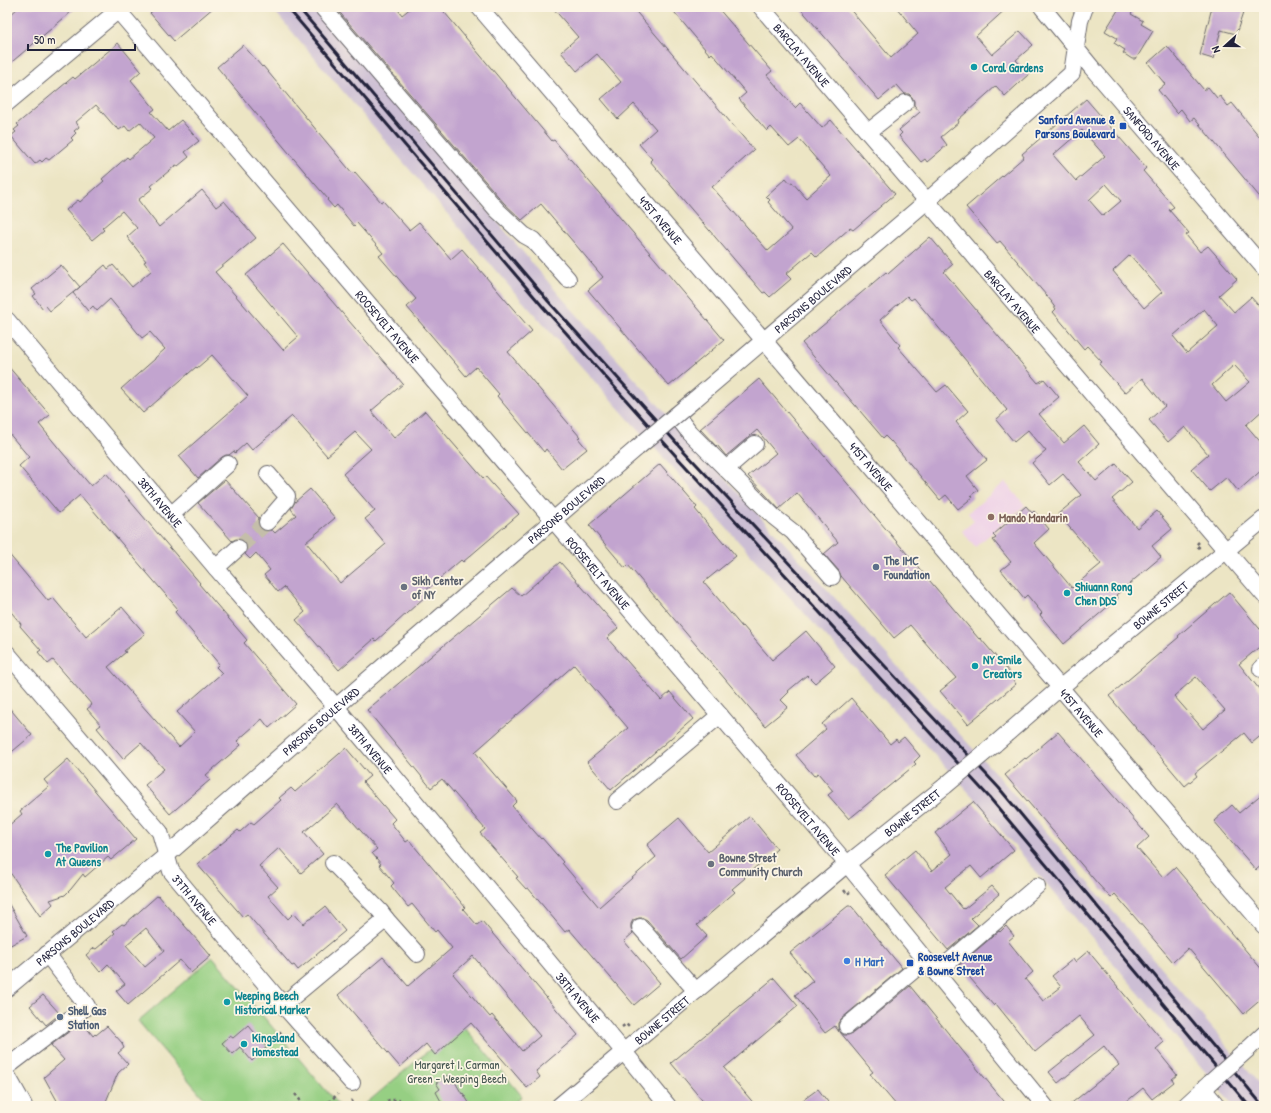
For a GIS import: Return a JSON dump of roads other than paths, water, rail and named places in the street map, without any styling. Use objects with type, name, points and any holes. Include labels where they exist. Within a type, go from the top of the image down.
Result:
[{"type":"main road","points":[[7,1079],[22,1106]]},
{"type":"street","points":[[322,7],[497,210],[524,235],[533,240],[568,279]]},
{"type":"street","name":"41ST AVENUE","points":[[479,7],[1264,926]]},
{"type":"street","name":"BARCLAY AVENUE","points":[[761,7],[1264,596]]},
{"type":"street","name":"SANFORD AVENUE","points":[[1042,7],[1264,268]]},
{"type":"street","name":"PARSONS BOULEVARD","points":[[7,988],[167,855],[336,707],[927,201],[1072,74],[1080,21],[1085,7]]},
{"type":"street","points":[[7,103],[118,8]]},
{"type":"street","name":"ROOSEVELT AVENUE","points":[[118,8],[847,864],[1044,1106]]},
{"type":"street","points":[[868,132],[905,103]]},
{"type":"street","name":"38TH AVENUE","points":[[7,320],[216,568],[336,707],[668,1106]]},
{"type":"street","points":[[676,416],[774,517],[793,532],[832,577]]},
{"type":"street","points":[[726,469],[755,444]]},
{"type":"street","points":[[172,514],[228,464]]},
{"type":"street","points":[[267,522],[286,500],[287,496],[268,474]]},
{"type":"street","name":"BOWNE STREET","points":[[559,1106],[847,864],[945,786],[1060,687],[1264,520]]},
{"type":"street","points":[[216,568],[238,548]]},
{"type":"street","name":"37TH AVENUE","points":[[7,653],[160,832],[171,871],[283,1005],[352,1083]]},
{"type":"street","points":[[617,801],[720,715]]},
{"type":"street","points":[[333,862],[380,911],[417,954]]},
{"type":"street","points":[[936,973],[1038,886]]},
{"type":"street","points":[[283,1005],[386,919]]},
{"type":"street","points":[[640,926],[696,991]]},
{"type":"street","points":[[7,1067],[87,1006],[47,954]]},
{"type":"street","points":[[847,1026],[926,960]]},
{"type":"street","points":[[1185,1106],[1264,1034]]},
{"type":"street","points":[[1207,1086],[1215,1103]]},
{"type":"tunnel","points":[[238,548],[267,522]]},
{"type":"railway","points":[[287,7],[543,307],[676,456],[989,797],[1249,1106]]},
{"type":"railway","points":[[298,7],[548,301],[683,450],[999,788],[1263,1106]]},
{"type":"place","name":"Coral Gardens","points":[[974,67]]},
{"type":"place","name":"Sanford Avenue & Parsons Boulevard","points":[[1123,126]]},
{"type":"place","name":"Mando Mandarin","points":[[991,517]]},
{"type":"place","name":"The IMC Foundation","points":[[876,567]]},
{"type":"place","name":"Sikh Center of NY","points":[[404,587]]},
{"type":"place","name":"Shiuann Rong Chen DDS","points":[[1067,593]]},
{"type":"place","name":"NY Smile Creators","points":[[975,666]]},
{"type":"place","name":"The Pavilion At Queens","points":[[48,854]]},
{"type":"place","name":"Bowne Street Community Church","points":[[711,864]]},
{"type":"place","name":"H Mart","points":[[847,961]]},
{"type":"place","name":"Roosevelt Avenue & Bowne Street","points":[[910,963]]},
{"type":"place","name":"Weeping Beech Historical Marker","points":[[227,1002]]},
{"type":"place","name":"Shell Gas Station","points":[[60,1017]]},
{"type":"place","name":"Kingsland Homestead","points":[[244,1044]]},
{"type":"park label","name":"Margaret I. Carman Green - Weeping Beech","points":[[457,1071]]}]
